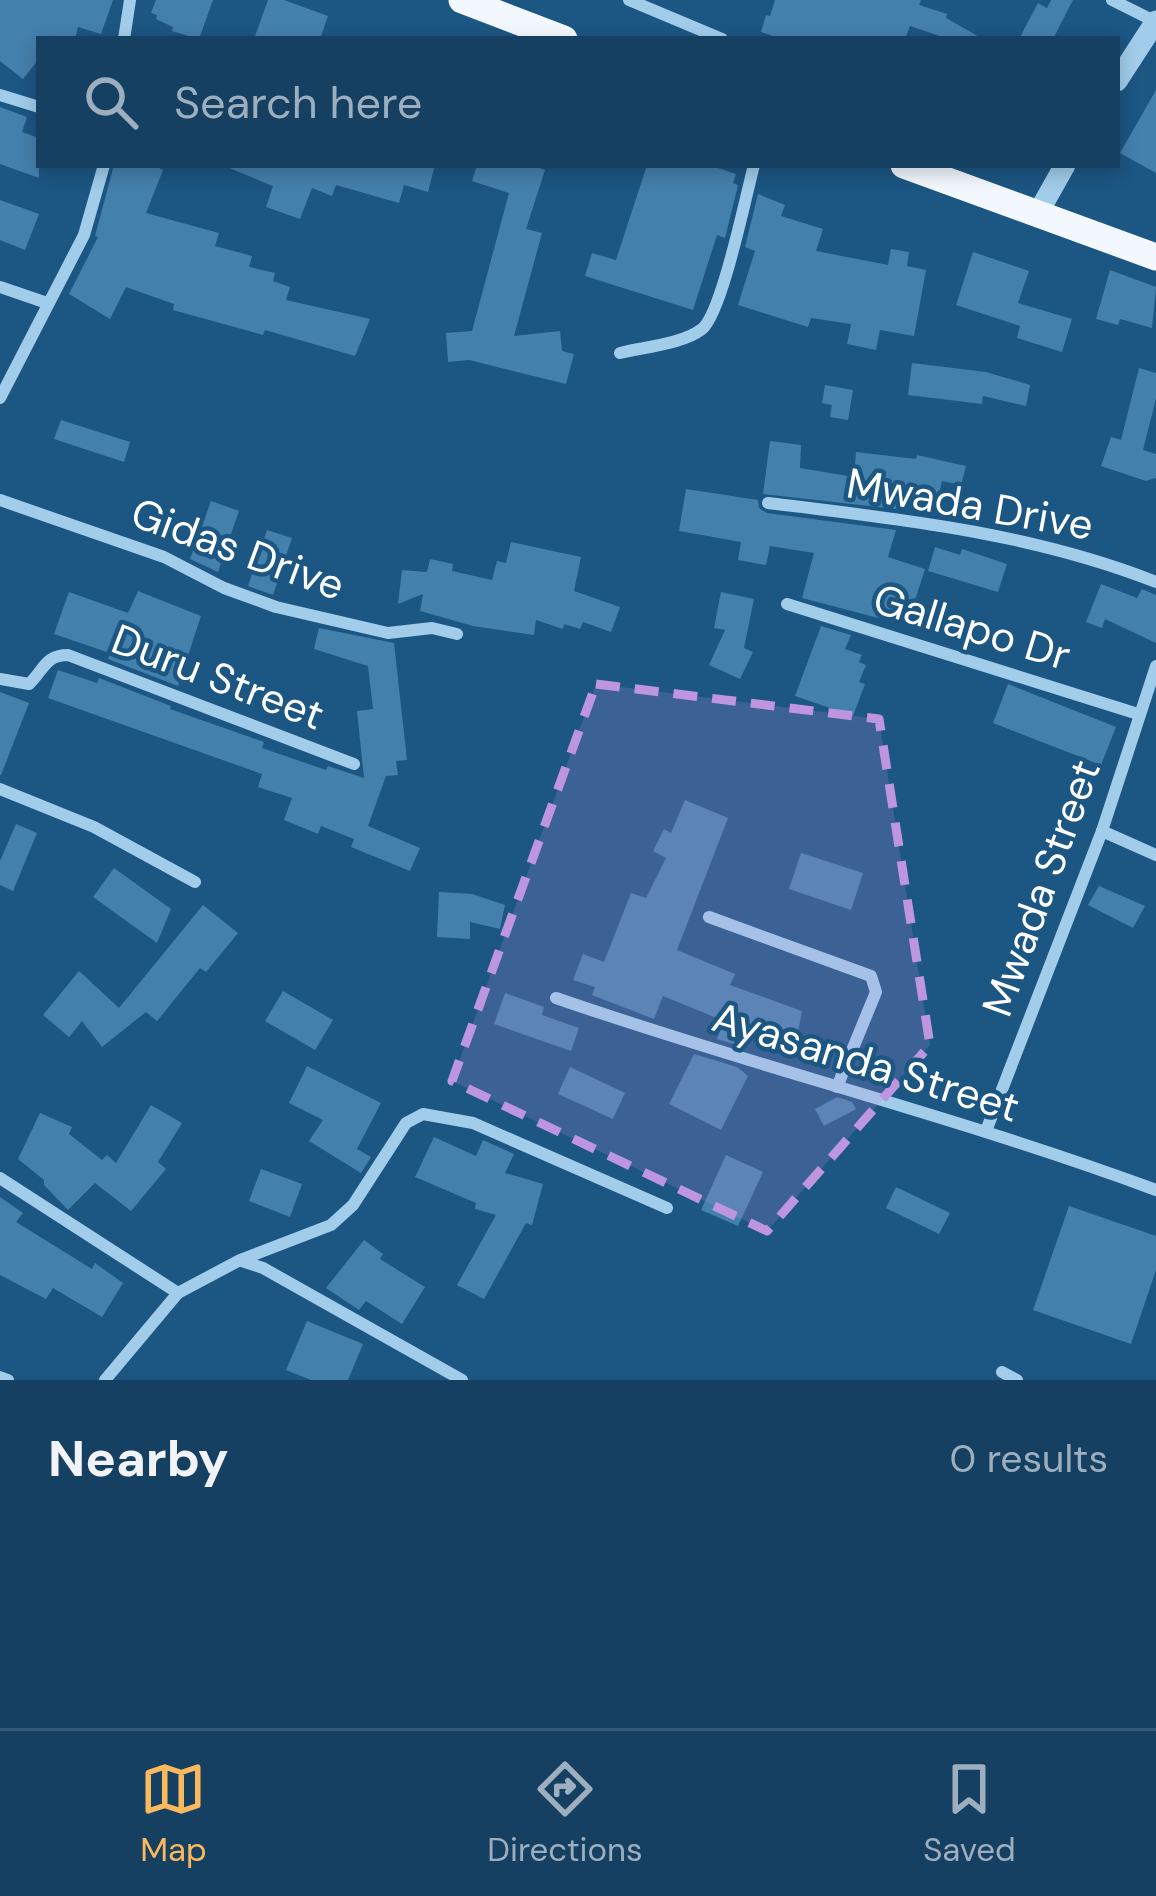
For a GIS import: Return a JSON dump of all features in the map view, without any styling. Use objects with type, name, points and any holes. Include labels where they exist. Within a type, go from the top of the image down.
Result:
[{"type":"highway","points":[[475,2],[557,36]]},
{"type":"highway","points":[[912,168],[1156,257]]},
{"type":"street","points":[[124,36],[130,0]]},
{"type":"street","points":[[629,0],[715,36]]},
{"type":"street","points":[[1112,0],[1156,22],[1120,76]]},
{"type":"street","points":[[0,95],[36,106]]},
{"type":"street","points":[[0,398],[84,235],[103,168]]},
{"type":"street","points":[[620,353],[690,335],[706,325],[725,275],[753,168]]},
{"type":"street","points":[[1039,214],[1063,168]]},
{"type":"street","points":[[0,287],[47,303]]},
{"type":"street","name":"Gidas Drive","points":[[0,500],[164,557],[224,588],[276,607],[388,633],[431,628],[457,634]]},
{"type":"street","name":"Mwada Drive","points":[[769,503],[1022,540],[1096,558],[1156,582]]},
{"type":"street","name":"Gallapo Dr","points":[[787,604],[1138,714]]},
{"type":"street","name":"Duru Street","points":[[0,680],[29,684],[46,661],[68,655],[354,764]]},
{"type":"street","name":"Mwada Street","points":[[986,1132],[1102,831],[1156,666]]},
{"type":"street","points":[[0,789],[109,834],[195,882]]},
{"type":"street","points":[[1102,831],[1156,855]]},
{"type":"street","points":[[709,917],[871,976],[876,992],[837,1087]]},
{"type":"street","name":"Ayasanda Street","points":[[556,998],[1156,1190]]},
{"type":"street","points":[[105,1380],[178,1293],[240,1260],[331,1225],[353,1205],[406,1123],[423,1114],[473,1124],[667,1208]]},
{"type":"street","points":[[0,1178],[178,1293]]},
{"type":"street","points":[[240,1260],[263,1268],[462,1380]]},
{"type":"street","points":[[1002,1372],[1018,1380]]},
{"type":"street","points":[[0,1377],[8,1380]]},
{"type":"highlighted area","points":[[596,684],[879,719],[930,1045],[767,1231],[452,1081]]},
{"type":"building","points":[[0,0],[113,0],[101,34],[78,27],[76,36],[36,36],[36,63],[23,79],[0,61]]},
{"type":"building","points":[[156,0],[213,0],[200,36],[172,31],[173,27],[151,13]]},
{"type":"building","points":[[268,0],[284,0],[328,16],[321,36],[255,36]]},
{"type":"building","points":[[775,0],[921,0],[919,5],[947,14],[946,18],[978,36],[940,36],[910,26],[906,36],[773,36],[761,32],[766,15],[770,16]]},
{"type":"building","points":[[1051,0],[1073,0],[1055,36],[1021,36],[1038,3],[1047,8]]},
{"type":"building","points":[[1156,90],[1156,173],[1120,153]]},
{"type":"building","points":[[0,107],[27,117],[22,132],[36,137],[39,178],[0,164]]},
{"type":"building","points":[[113,168],[159,168],[163,170],[146,213],[219,233],[215,246],[252,256],[249,267],[275,273],[273,281],[290,287],[286,300],[370,319],[355,356],[173,310],[174,304],[126,287],[110,319],[69,294],[95,236]]},
{"type":"building","points":[[229,168],[434,168],[428,192],[404,185],[399,203],[336,185],[332,196],[312,188],[300,219],[266,207],[273,186]]},
{"type":"building","points":[[476,168],[545,170],[526,229],[542,233],[514,336],[560,331],[562,351],[574,354],[566,384],[469,360],[448,362],[446,333],[472,331],[509,193],[472,181]]},
{"type":"building","points":[[646,168],[718,168],[736,174],[733,183],[738,185],[725,238],[717,235],[693,310],[585,276],[592,253],[616,260]]},
{"type":"building","points":[[758,194],[785,205],[781,216],[823,229],[816,251],[888,265],[891,249],[909,252],[907,266],[926,270],[914,336],[880,330],[876,350],[847,344],[851,324],[811,318],[808,327],[738,305],[755,251],[745,247]]},
{"type":"building","points":[[0,200],[39,214],[25,250],[0,240]]},
{"type":"building","points":[[973,252],[1029,271],[1018,303],[1072,319],[1062,352],[1017,338],[1020,326],[956,305]]},
{"type":"building","points":[[1110,270],[1156,287],[1152,328],[1120,319],[1118,325],[1096,319]]},
{"type":"building","points":[[912,363],[986,372],[1030,385],[1026,406],[983,396],[982,404],[908,395]]},
{"type":"building","points":[[1139,368],[1156,373],[1156,399],[1143,450],[1156,454],[1156,478],[1146,481],[1101,466],[1111,437],[1121,440]]},
{"type":"building","points":[[825,385],[853,390],[848,420],[830,417],[832,405],[822,403]]},
{"type":"building","points":[[61,420],[130,442],[124,462],[54,439]]},
{"type":"building","points":[[770,441],[801,445],[800,468],[854,477],[856,452],[916,459],[917,455],[966,466],[961,485],[942,481],[937,504],[906,497],[904,510],[763,494]]},
{"type":"building","points":[[686,489],[758,500],[759,508],[767,513],[896,530],[888,557],[925,569],[910,616],[904,614],[901,624],[802,598],[814,553],[770,546],[766,565],[738,560],[741,542],[679,531]]},
{"type":"building","points":[[211,501],[239,511],[218,572],[190,559]]},
{"type":"building","points":[[267,530],[292,538],[273,595],[248,586]]},
{"type":"building","points":[[511,542],[581,557],[574,591],[620,607],[611,632],[583,622],[580,629],[564,624],[563,629],[536,620],[534,635],[473,626],[420,611],[423,594],[398,604],[402,570],[427,572],[430,559],[453,564],[452,571],[492,580],[497,561],[506,563]]},
{"type":"building","points":[[935,547],[960,555],[962,549],[1007,564],[998,592],[928,571]]},
{"type":"building","points":[[1101,584],[1137,598],[1142,589],[1156,595],[1156,643],[1105,619],[1102,628],[1086,622]]},
{"type":"building","points":[[138,591],[201,616],[178,686],[108,659],[110,653],[54,634],[69,592],[128,613]]},
{"type":"building","points":[[721,592],[754,599],[744,648],[753,652],[740,679],[709,665],[725,630],[714,628]]},
{"type":"building","points":[[821,626],[851,635],[845,649],[862,655],[859,662],[866,665],[859,682],[865,684],[853,716],[795,696]]},
{"type":"building","points":[[319,628],[394,643],[407,760],[396,761],[398,775],[386,776],[368,826],[420,848],[410,871],[351,847],[354,839],[321,826],[318,834],[284,820],[292,798],[258,787],[262,774],[48,698],[58,670],[97,683],[99,678],[264,742],[262,748],[364,778],[357,711],[373,709],[368,666],[314,649]]},
{"type":"building","points":[[1008,684],[1116,727],[1101,765],[993,723]]},
{"type":"building","points":[[0,692],[29,703],[1,775],[0,775]]},
{"type":"building","points":[[685,800],[728,818],[677,950],[735,974],[730,985],[802,1011],[797,1038],[751,1027],[744,1047],[717,1039],[724,1021],[663,996],[654,1019],[592,995],[595,987],[573,980],[583,954],[604,962],[631,893],[646,898],[666,858],[653,851],[664,829],[671,833]]},
{"type":"building","points":[[16,824],[37,833],[13,891],[0,885],[0,861]]},
{"type":"building","points":[[801,853],[863,873],[851,910],[789,889]]},
{"type":"building","points":[[114,868],[171,909],[157,943],[93,897]]},
{"type":"building","points":[[1099,886],[1145,906],[1133,928],[1088,905]]},
{"type":"building","points":[[439,892],[472,894],[505,905],[500,929],[470,922],[470,939],[437,937]]},
{"type":"building","points":[[203,905],[238,933],[206,972],[200,968],[157,1021],[146,1012],[102,1047],[82,1021],[69,1037],[43,1015],[79,971],[119,1008]]},
{"type":"building","points":[[283,991],[333,1020],[315,1050],[265,1021]]},
{"type":"building","points":[[505,993],[544,1007],[542,1015],[579,1028],[571,1051],[494,1024]]},
{"type":"building","points":[[694,1054],[737,1067],[748,1076],[721,1130],[669,1104]]},
{"type":"building","points":[[307,1066],[381,1103],[357,1149],[371,1157],[361,1173],[309,1141],[323,1120],[289,1103]]},
{"type":"building","points":[[570,1067],[625,1093],[613,1119],[558,1094]]},
{"type":"building","points":[[837,1097],[852,1102],[856,1109],[824,1126],[815,1109]]},
{"type":"building","points":[[151,1105],[182,1123],[158,1162],[166,1169],[131,1211],[95,1183],[68,1210],[44,1180],[18,1159],[40,1113],[72,1127],[69,1134],[102,1160],[107,1155],[116,1163]]},
{"type":"building","points":[[434,1137],[476,1156],[483,1140],[514,1154],[505,1173],[543,1184],[532,1225],[526,1223],[484,1299],[457,1285],[496,1215],[415,1177]]},
{"type":"building","points":[[726,1155],[763,1172],[738,1226],[701,1210]]},
{"type":"building","points":[[261,1169],[302,1184],[290,1217],[249,1201]]},
{"type":"building","points":[[896,1187],[950,1213],[939,1234],[886,1208]]},
{"type":"building","points":[[0,1197],[23,1213],[16,1222],[123,1283],[102,1317],[53,1288],[46,1299],[0,1275]]},
{"type":"building","points":[[1069,1206],[1156,1236],[1156,1270],[1131,1344],[1033,1310]]},
{"type":"building","points":[[364,1240],[383,1254],[380,1259],[425,1287],[402,1324],[366,1301],[359,1310],[326,1288]]},
{"type":"building","points":[[307,1321],[363,1344],[348,1380],[311,1380],[286,1370]]}]
